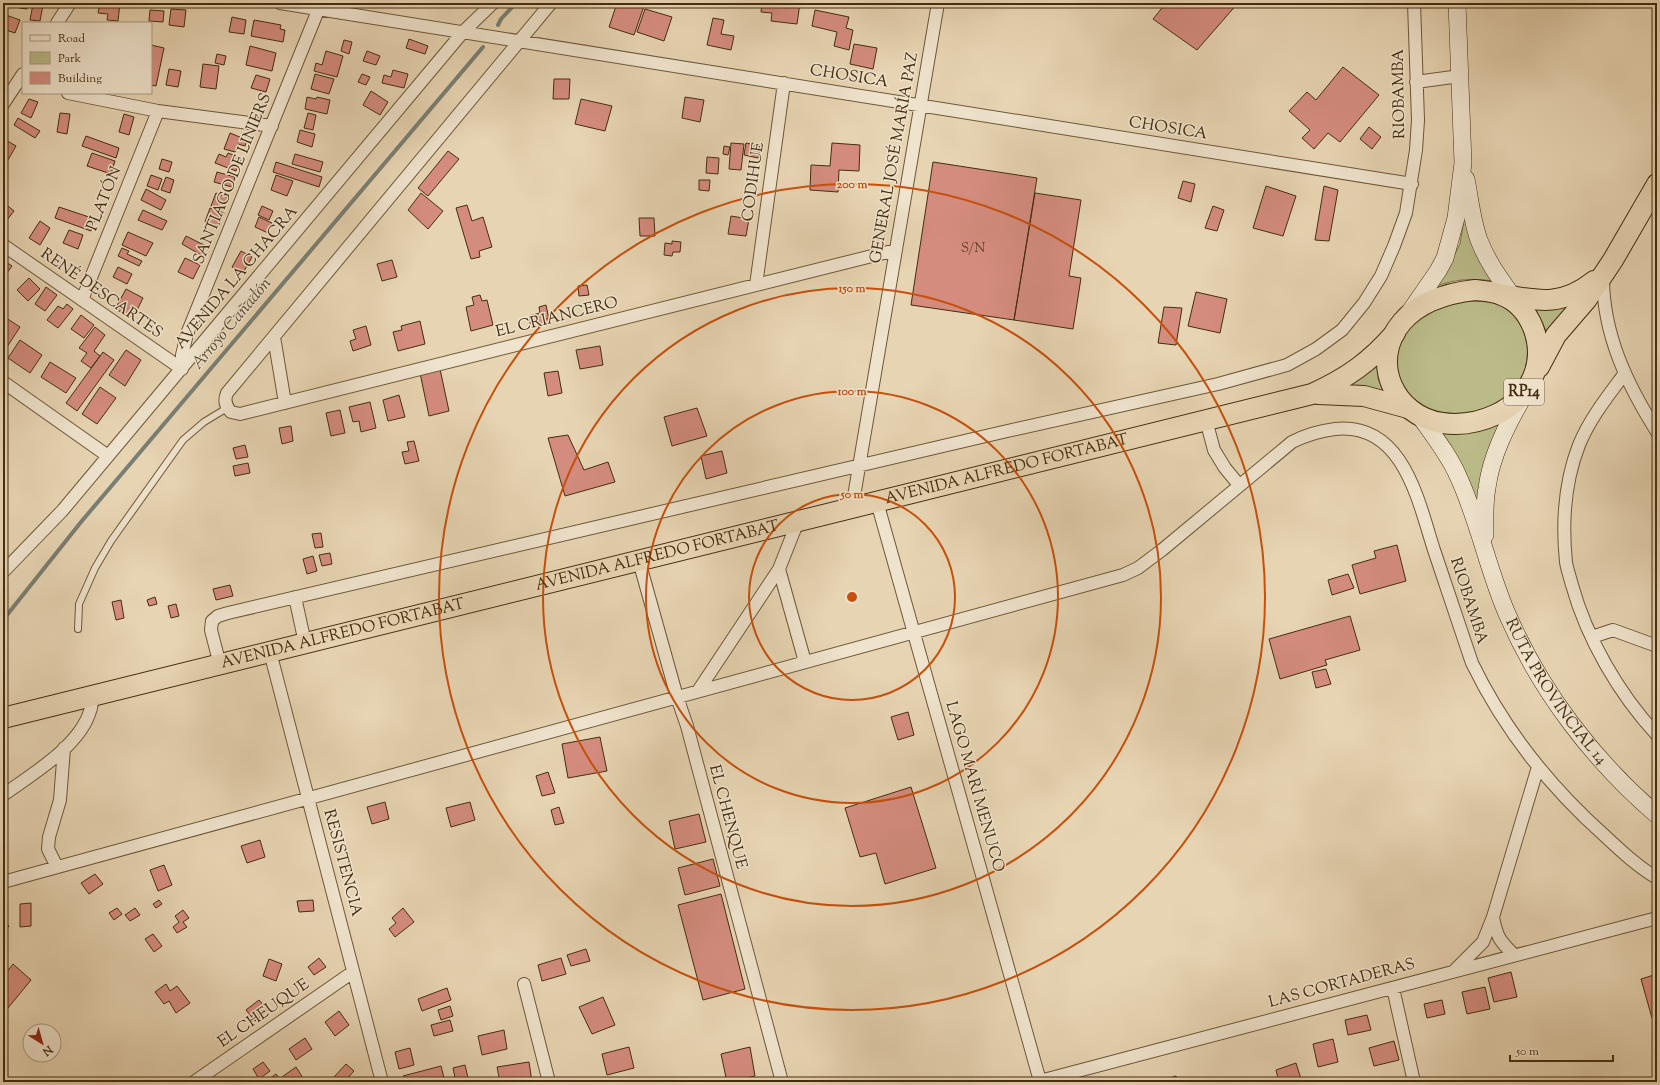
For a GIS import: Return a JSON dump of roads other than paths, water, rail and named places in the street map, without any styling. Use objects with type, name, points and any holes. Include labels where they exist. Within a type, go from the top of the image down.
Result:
[{"type":"highway","points":[[1531,382],[1556,335],[1587,299],[1621,247],[1657,184]]},
{"type":"highway","points":[[1511,300],[1564,298],[1581,291],[1603,274]]},
{"type":"highway","name":"RUTA PROVINCIAL 14","points":[[1475,290],[1489,291],[1511,300],[1529,318],[1538,342],[1538,354],[1531,382],[1522,395],[1505,410],[1484,420],[1465,423],[1443,423],[1431,421],[1414,412],[1399,399],[1388,378],[1387,355],[1390,344],[1398,328],[1423,305],[1448,295],[1475,290]]},
{"type":"highway","name":"AVENIDA ALFREDO FORTABAT","points":[[3,718],[1312,394],[1334,384],[1356,371],[1375,355],[1398,328]]},
{"type":"highway","name":"AVENIDA ALFREDO FORTABAT","points":[[1312,394],[1364,396],[1414,412]]},
{"type":"main road","name":"RUTA PROVINCIAL 14","points":[[1398,328],[1446,258],[1456,218],[1463,164],[1457,3]]},
{"type":"main road","name":"RUTA PROVINCIAL 14","points":[[1463,164],[1478,239],[1511,300]]},
{"type":"main road","name":"RUTA PROVINCIAL 14","points":[[1486,549],[1485,505],[1490,473],[1503,436],[1531,382]]},
{"type":"main road","name":"RUTA PROVINCIAL 14","points":[[1414,412],[1458,474],[1486,549],[1507,614],[1526,653],[1548,690],[1573,725],[1601,759],[1657,814]]},
{"type":"street","points":[[58,22],[70,3]]},
{"type":"street","name":"CHOSICA","points":[[280,3],[320,6],[463,32],[1412,184]]},
{"type":"street","name":"AVENIDA LA CHACRA","points":[[3,572],[62,511],[463,32],[493,3]]},
{"type":"street","points":[[227,408],[225,398],[227,393],[551,3]]},
{"type":"street","name":"GENERAL JOSÉ MARÍA PAZ","points":[[852,508],[938,3]]},
{"type":"street","name":"RIOBAMBA","points":[[220,665],[211,630],[212,621],[218,616],[228,613],[859,465],[1218,384],[1287,365],[1316,349],[1342,330],[1364,303],[1381,276],[1406,212],[1412,184],[1418,120],[1414,3]]},
{"type":"street","name":"SANTIAGO DE LINIERS","points":[[182,369],[182,355],[187,334],[320,6]]},
{"type":"street","points":[[1416,82],[1460,76]]},
{"type":"street","points":[[3,104],[21,80]]},
{"type":"street","name":"CODIHUE","points":[[756,285],[784,83]]},
{"type":"street","points":[[73,94],[158,110],[272,126]]},
{"type":"street","name":"PLATÓN","points":[[82,300],[158,110]]},
{"type":"street","name":"RENÉ DESCARTES","points":[[3,245],[182,369]]},
{"type":"street","name":"EL CRIANCERO","points":[[227,408],[231,412],[240,414],[896,250]]},
{"type":"street","points":[[1603,274],[1603,297],[1607,322],[1614,348],[1624,373],[1657,432]]},
{"type":"street","points":[[274,337],[285,403]]},
{"type":"street","points":[[1624,373],[1597,410],[1579,444],[1568,482],[1564,521],[1566,563],[1576,602],[1592,637],[1630,702],[1657,735]]},
{"type":"street","points":[[3,382],[108,456]]},
{"type":"street","points":[[1206,420],[1218,459],[1239,485]]},
{"type":"street","name":"RIOBAMBA","points":[[3,882],[1123,575],[1138,568],[1162,550],[1292,442],[1306,434],[1323,430],[1343,428],[1362,430],[1376,436],[1386,445],[1404,467],[1411,481],[1472,663],[1484,688],[1500,714],[1538,767],[1568,801],[1624,854],[1657,878]]},
{"type":"street","name":"LAGO MARÍ MENUCO","points":[[877,502],[1038,1081]]},
{"type":"street","points":[[698,692],[779,569],[798,521]]},
{"type":"street","name":"EL CHENQUE","points":[[639,561],[676,697],[687,726],[782,1082]]},
{"type":"street","points":[[779,569],[804,662]]},
{"type":"street","points":[[295,597],[305,644]]},
{"type":"street","points":[[1592,637],[1613,630],[1657,646]]},
{"type":"street","name":"RESISTENCIA","points":[[270,652],[382,1082]]},
{"type":"street","points":[[3,795],[55,757],[79,733],[90,712],[92,696]]},
{"type":"street","points":[[58,867],[48,850],[49,837],[60,800],[64,748]]},
{"type":"street","points":[[1454,971],[1483,942],[1493,917],[1538,767]]},
{"type":"street","points":[[1493,917],[1496,932],[1500,941],[1514,955]]},
{"type":"street","name":"LAS CORTADERAS","points":[[1038,1081],[1657,918]]},
{"type":"street","name":"EL CHEUQUE","points":[[194,1082],[353,972]]},
{"type":"street","points":[[524,984],[549,1082]]},
{"type":"street","points":[[1392,988],[1414,1082]]},
{"type":"lane","points":[[78,629],[79,604],[95,568],[111,541],[183,440],[204,422],[227,408]]},
{"type":"waterway","name":"Arroyo Cañadón","points":[[498,25],[501,19],[516,3]]},
{"type":"waterway","name":"Arroyo Cañadón","points":[[3,620],[81,522],[483,47]]}]
